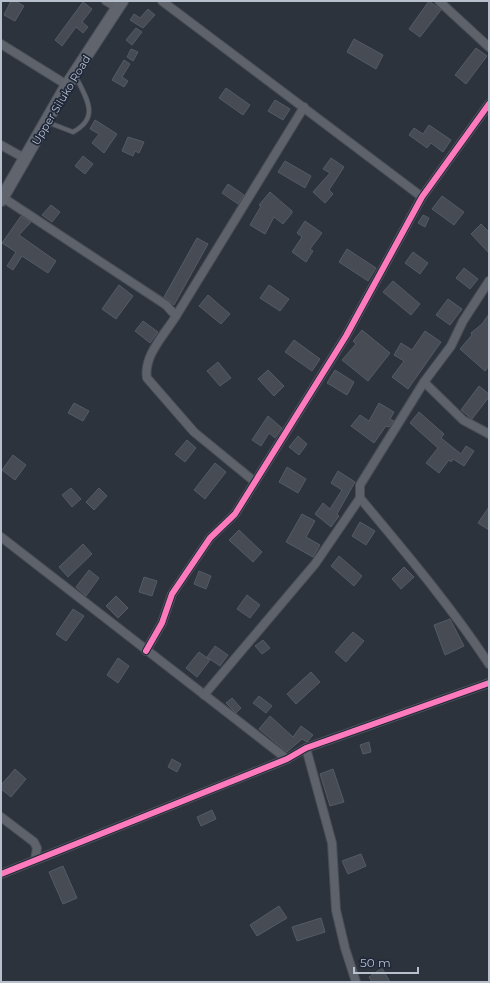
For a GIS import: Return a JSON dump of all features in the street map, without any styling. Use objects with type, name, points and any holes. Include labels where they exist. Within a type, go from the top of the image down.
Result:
[{"type":"main road","name":"Upper Siluko Road","points":[[2,198],[67,85],[120,5]]},
{"type":"street","points":[[106,1],[120,5]]},
{"type":"street","points":[[162,1],[422,197]]},
{"type":"street","points":[[439,1],[489,47]]},
{"type":"street","points":[[1,44],[67,85]]},
{"type":"street","points":[[146,651],[162,624],[172,594],[210,538],[235,514],[346,336],[422,197],[489,104]]},
{"type":"street","points":[[255,482],[194,432],[146,378],[145,369],[149,358],[304,107]]},
{"type":"street","points":[[1,145],[26,158]]},
{"type":"street","points":[[2,198],[166,305],[176,316]]},
{"type":"street","points":[[204,695],[315,564],[360,498],[360,486],[424,382],[452,346],[463,321],[488,285]]},
{"type":"street","points":[[424,382],[463,420],[489,434]]},
{"type":"street","points":[[360,498],[464,626],[489,664]]},
{"type":"street","points":[[1,537],[146,651],[287,758]]},
{"type":"street","points":[[1,874],[287,758],[306,748],[489,683]]},
{"type":"street","points":[[306,748],[332,843],[336,910],[345,948],[356,982]]},
{"type":"street","points":[[1,816],[34,842],[37,848],[35,860]]},
{"type":"lane","points":[[46,122],[73,132],[82,127],[90,116],[89,106],[75,74]]},
{"type":"building","points":[[11,1],[15,1],[24,6],[15,21],[4,15]]},
{"type":"building","points":[[429,1],[441,10],[420,37],[409,29]]},
{"type":"building","points":[[83,2],[92,9],[82,22],[88,27],[83,33],[76,27],[62,46],[55,40]]},
{"type":"building","points":[[148,9],[155,15],[143,28],[130,20],[134,14],[140,18]]},
{"type":"building","points":[[136,28],[142,32],[132,45],[126,40]]},
{"type":"building","points":[[354,39],[383,55],[376,69],[347,52]]},
{"type":"building","points":[[476,48],[487,56],[466,84],[455,75]]},
{"type":"building","points":[[131,49],[138,52],[133,61],[127,57]]},
{"type":"building","points":[[124,60],[130,64],[122,77],[128,81],[124,87],[112,80]]},
{"type":"building","points":[[226,88],[250,105],[243,115],[219,98]]},
{"type":"building","points":[[275,100],[290,109],[283,120],[268,111]]},
{"type":"building","points":[[95,120],[117,134],[104,153],[92,143],[99,134],[90,129]]},
{"type":"building","points":[[429,125],[451,140],[443,152],[431,143],[427,148],[409,135],[414,128],[423,134]]},
{"type":"building","points":[[128,137],[144,142],[139,153],[135,151],[133,156],[122,151]]},
{"type":"building","points":[[83,156],[93,164],[85,174],[75,166]]},
{"type":"building","points":[[331,158],[344,167],[329,190],[333,194],[325,203],[313,192],[330,173],[323,169]]},
{"type":"building","points":[[285,161],[311,176],[305,188],[278,172]]},
{"type":"building","points":[[228,184],[244,195],[238,204],[222,193]]},
{"type":"building","points":[[270,192],[292,211],[292,213],[283,224],[274,217],[265,234],[250,225],[261,206],[259,205]]},
{"type":"building","points":[[442,196],[464,212],[454,225],[432,209]]},
{"type":"building","points":[[51,205],[60,212],[52,222],[42,215]]},
{"type":"building","points":[[423,215],[429,218],[425,227],[418,223]]},
{"type":"building","points":[[21,216],[31,222],[19,235],[56,261],[48,273],[22,256],[13,270],[7,266],[16,252],[2,243]]},
{"type":"building","points":[[305,221],[322,233],[310,249],[313,251],[306,262],[292,252],[302,237],[297,233]]},
{"type":"building","points":[[481,224],[489,232],[489,253],[471,234]]},
{"type":"building","points":[[197,238],[208,244],[174,305],[164,297]]},
{"type":"building","points":[[347,249],[376,268],[368,281],[339,262]]},
{"type":"building","points":[[413,252],[428,263],[420,274],[405,263]]},
{"type":"building","points":[[464,268],[478,279],[470,289],[456,278]]},
{"type":"building","points":[[393,281],[420,304],[411,315],[383,292]]},
{"type":"building","points":[[119,285],[133,296],[116,319],[102,309]]},
{"type":"building","points":[[269,285],[289,299],[280,311],[260,298]]},
{"type":"building","points":[[208,295],[230,314],[221,324],[199,306]]},
{"type":"building","points":[[448,299],[462,309],[450,325],[436,315]]},
{"type":"building","points":[[489,314],[489,366],[485,371],[460,349],[472,335],[471,333],[482,324]]},
{"type":"building","points":[[143,321],[158,332],[150,343],[135,331]]},
{"type":"building","points":[[362,330],[390,353],[368,381],[342,360],[356,344],[353,341]]},
{"type":"building","points":[[425,331],[441,342],[408,389],[392,377],[404,361],[394,355],[401,343],[412,350]]},
{"type":"building","points":[[294,340],[320,359],[312,371],[285,352]]},
{"type":"building","points":[[218,362],[231,378],[220,386],[207,371]]},
{"type":"building","points":[[268,370],[284,386],[274,396],[258,379]]},
{"type":"building","points":[[335,370],[354,382],[347,395],[327,383]]},
{"type":"building","points":[[479,386],[489,394],[489,397],[472,419],[461,410]]},
{"type":"building","points":[[74,403],[89,411],[83,421],[68,413]]},
{"type":"building","points":[[379,403],[394,412],[390,419],[394,421],[389,427],[386,426],[374,443],[351,426],[360,415],[369,421]]},
{"type":"building","points":[[419,412],[444,434],[441,438],[461,454],[466,446],[474,451],[464,466],[453,459],[451,462],[449,460],[439,473],[426,463],[438,448],[410,423]]},
{"type":"building","points":[[268,416],[282,428],[275,438],[269,433],[261,446],[252,440]]},
{"type":"building","points":[[298,436],[307,444],[299,455],[289,447]]},
{"type":"building","points":[[187,440],[196,448],[185,462],[175,454]]},
{"type":"building","points":[[13,455],[26,465],[15,480],[2,470]]},
{"type":"building","points":[[215,463],[226,472],[205,499],[194,490]]},
{"type":"building","points":[[287,467],[306,479],[298,493],[279,482]]},
{"type":"building","points":[[338,471],[355,482],[337,514],[339,516],[331,527],[315,514],[323,503],[330,509],[342,490],[331,483]]},
{"type":"building","points":[[71,488],[81,499],[72,507],[62,495]]},
{"type":"building","points":[[99,488],[107,496],[94,510],[86,502]]},
{"type":"building","points":[[489,507],[489,530],[478,523]]},
{"type":"building","points":[[302,514],[315,521],[306,537],[320,545],[313,557],[286,542]]},
{"type":"building","points":[[360,522],[375,531],[366,545],[352,536]]},
{"type":"building","points":[[239,530],[262,552],[253,562],[229,540]]},
{"type":"building","points":[[83,544],[92,554],[68,577],[59,567]]},
{"type":"building","points":[[339,556],[362,576],[354,586],[331,566]]},
{"type":"building","points":[[404,567],[414,577],[401,589],[392,579]]},
{"type":"building","points":[[89,570],[99,578],[86,596],[76,587]]},
{"type":"building","points":[[199,571],[211,576],[206,589],[194,584]]},
{"type":"building","points":[[144,577],[157,581],[152,596],[139,592]]},
{"type":"building","points":[[247,595],[260,605],[250,618],[237,609]]},
{"type":"building","points":[[116,596],[128,608],[118,618],[106,606]]},
{"type":"building","points":[[73,609],[84,616],[66,641],[56,634]]},
{"type":"building","points":[[450,619],[464,646],[445,655],[434,625]]},
{"type":"building","points":[[353,632],[364,641],[346,662],[335,652]]},
{"type":"building","points":[[263,640],[270,648],[262,654],[255,646]]},
{"type":"building","points":[[215,646],[228,655],[220,666],[207,657]]},
{"type":"building","points":[[199,652],[210,660],[197,677],[186,668]]},
{"type":"building","points":[[118,658],[129,666],[118,683],[107,675]]},
{"type":"building","points":[[311,672],[320,682],[296,704],[287,694]]},
{"type":"building","points":[[259,696],[272,706],[266,713],[253,703]]},
{"type":"building","points":[[232,698],[241,708],[236,713],[226,703]]},
{"type":"building","points":[[270,716],[293,737],[301,726],[313,735],[307,742],[302,739],[287,752],[259,729]]},
{"type":"building","points":[[369,742],[371,752],[363,754],[360,745]]},
{"type":"building","points":[[172,759],[181,764],[177,772],[168,767]]},
{"type":"building","points":[[15,769],[26,779],[11,797],[1,789],[1,785]]},
{"type":"building","points":[[333,769],[344,802],[330,806],[320,774]]},
{"type":"building","points":[[212,810],[216,819],[201,826],[197,817]]},
{"type":"building","points":[[361,854],[366,866],[348,874],[342,861]]},
{"type":"building","points":[[63,866],[77,898],[63,904],[49,872]]},
{"type":"building","points":[[279,906],[287,918],[257,936],[250,925]]},
{"type":"building","points":[[321,918],[325,932],[297,941],[292,927]]},
{"type":"building","points":[[382,968],[390,982],[372,982],[369,977]]},
{"type":"cycle path","points":[[146,651],[162,623],[172,594],[210,538],[235,514],[346,336],[422,197],[489,104]]},
{"type":"cycle path","points":[[1,874],[287,759],[306,748],[489,683]]}]
